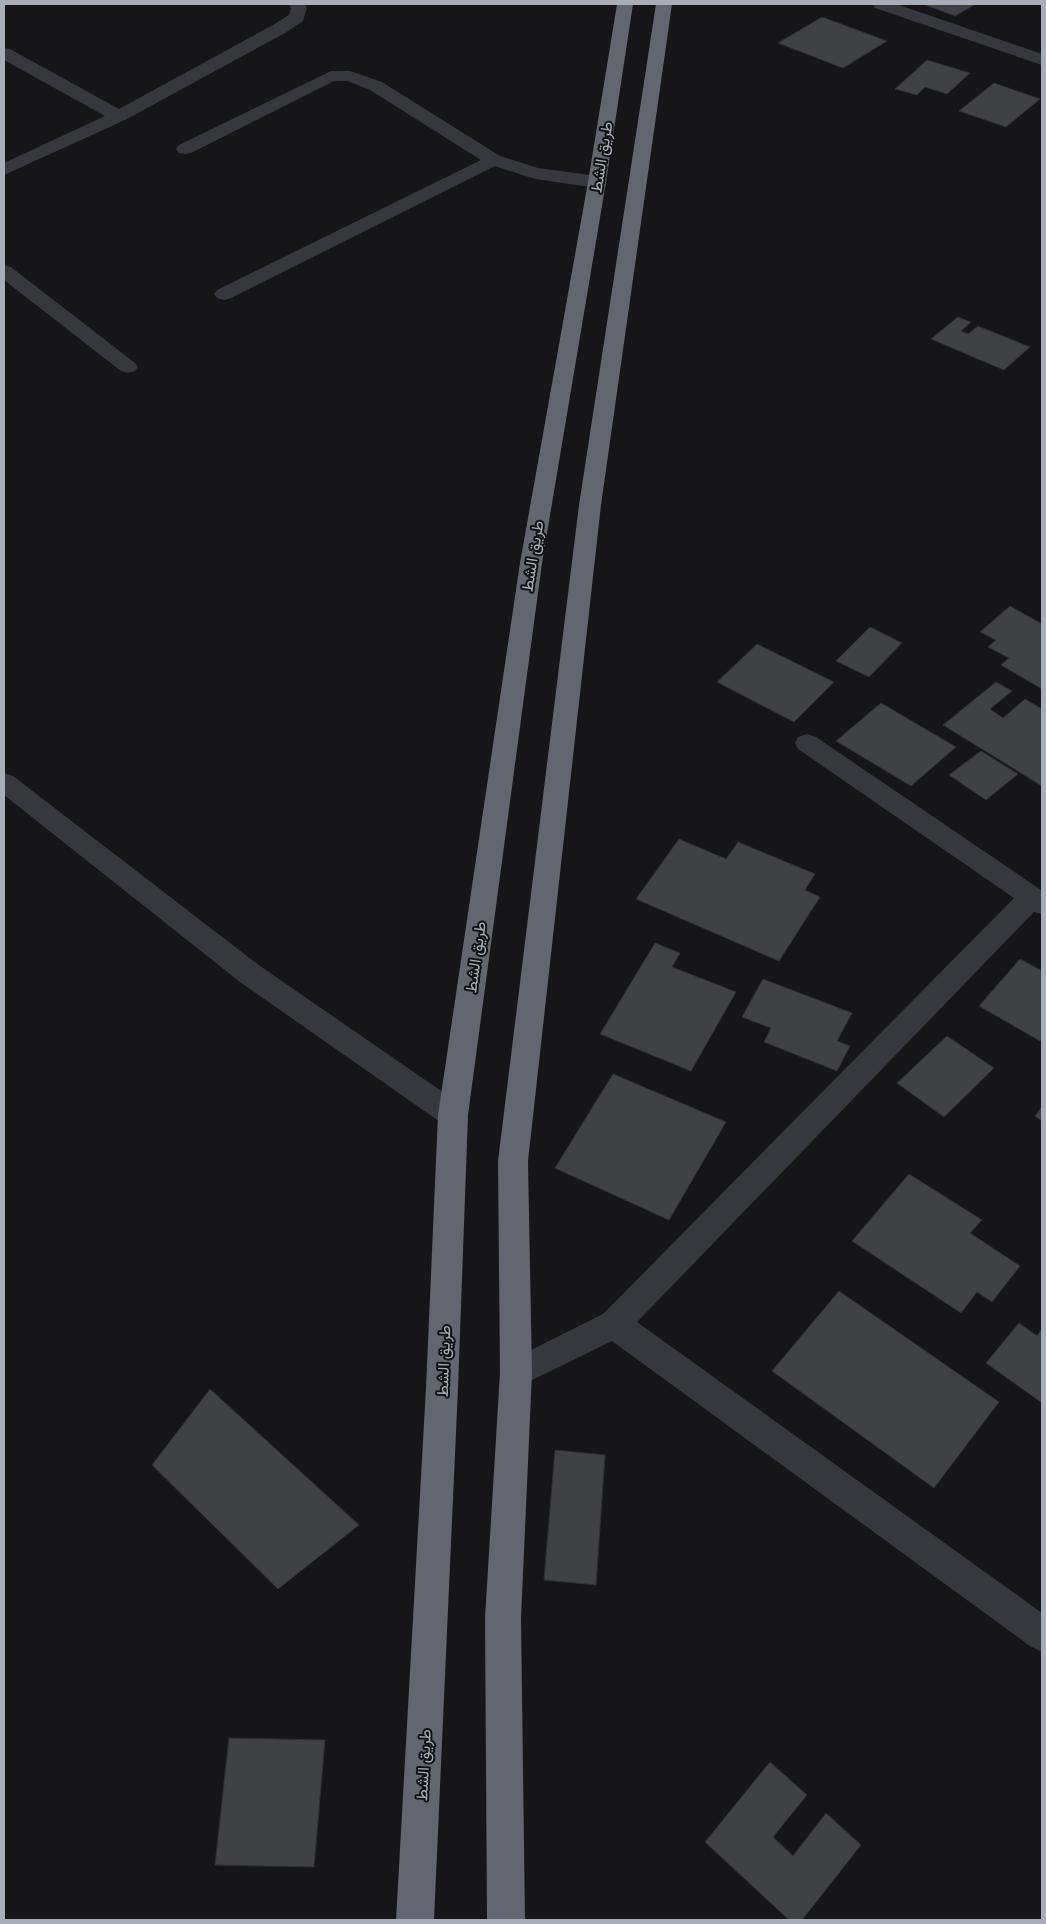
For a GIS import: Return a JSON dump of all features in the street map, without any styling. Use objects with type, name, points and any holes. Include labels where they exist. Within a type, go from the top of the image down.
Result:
[{"type":"highway","name":"طريق الشط","points":[[415,1920],[442,1388],[453,1115],[531,562],[597,182],[625,4]]},
{"type":"highway","points":[[509,1917],[504,1618],[516,1373],[513,1161],[590,505],[664,4]]},
{"type":"street","points":[[4,170],[119,116],[279,29],[297,17],[299,8],[297,4]]},
{"type":"street","points":[[881,4],[1042,60]]},
{"type":"street","points":[[4,53],[119,116]]},
{"type":"street","points":[[185,149],[331,76],[350,76],[376,86],[494,160],[535,173],[597,182]]},
{"type":"street","points":[[224,294],[494,160]]},
{"type":"street","points":[[4,271],[128,367]]},
{"type":"street","points":[[516,1373],[614,1324],[1037,900],[807,742]]},
{"type":"street","points":[[4,782],[250,974],[453,1115]]},
{"type":"street","points":[[614,1324],[1042,1634]]},
{"type":"building","points":[[923,4],[972,4],[974,5],[955,16]]},
{"type":"building","points":[[822,17],[887,41],[843,68],[778,43]]},
{"type":"building","points":[[927,60],[970,73],[947,94],[925,87],[917,95],[895,89]]},
{"type":"building","points":[[994,83],[1040,99],[1006,127],[959,111]]},
{"type":"building","points":[[958,317],[971,322],[961,331],[968,334],[978,326],[1030,347],[1004,370],[931,339]]},
{"type":"building","points":[[1010,606],[1042,624],[1042,689],[1001,665],[1009,658],[988,647],[996,640],[980,632]]},
{"type":"building","points":[[870,627],[902,643],[869,677],[836,661]]},
{"type":"building","points":[[757,644],[834,682],[794,722],[717,682]]},
{"type":"building","points":[[996,682],[1012,691],[990,709],[1003,718],[1025,699],[1042,709],[1042,786],[943,725]]},
{"type":"building","points":[[881,703],[956,747],[911,786],[836,741]]},
{"type":"building","points":[[981,751],[1018,774],[986,800],[949,775]]},
{"type":"building","points":[[679,839],[726,859],[738,842],[815,874],[805,890],[820,897],[779,961],[636,899]]},
{"type":"building","points":[[655,943],[680,953],[672,967],[736,992],[691,1071],[600,1034]]},
{"type":"building","points":[[1020,959],[1042,971],[1042,1038],[1040,1041],[979,1006]]},
{"type":"building","points":[[763,979],[852,1013],[837,1041],[850,1046],[837,1071],[764,1042],[771,1028],[742,1017]]},
{"type":"building","points":[[947,1036],[994,1068],[944,1117],[897,1083]]},
{"type":"building","points":[[613,1074],[726,1122],[669,1220],[555,1168]]},
{"type":"building","points":[[1042,1106],[1042,1121],[1035,1116]]},
{"type":"building","points":[[909,1174],[982,1220],[970,1233],[1020,1266],[992,1302],[977,1292],[961,1313],[852,1241]]},
{"type":"building","points":[[839,1291],[999,1402],[934,1488],[772,1371]]},
{"type":"building","points":[[1019,1323],[1037,1336],[1042,1329],[1042,1403],[986,1363]]},
{"type":"building","points":[[210,1389],[359,1525],[278,1589],[152,1465]]},
{"type":"building","points":[[555,1450],[605,1455],[596,1585],[544,1580]]},
{"type":"building","points":[[229,1738],[325,1740],[314,1867],[215,1865]]},
{"type":"building","points":[[770,1762],[807,1795],[773,1837],[793,1856],[826,1813],[861,1845],[802,1920],[789,1920],[705,1842]]}]
